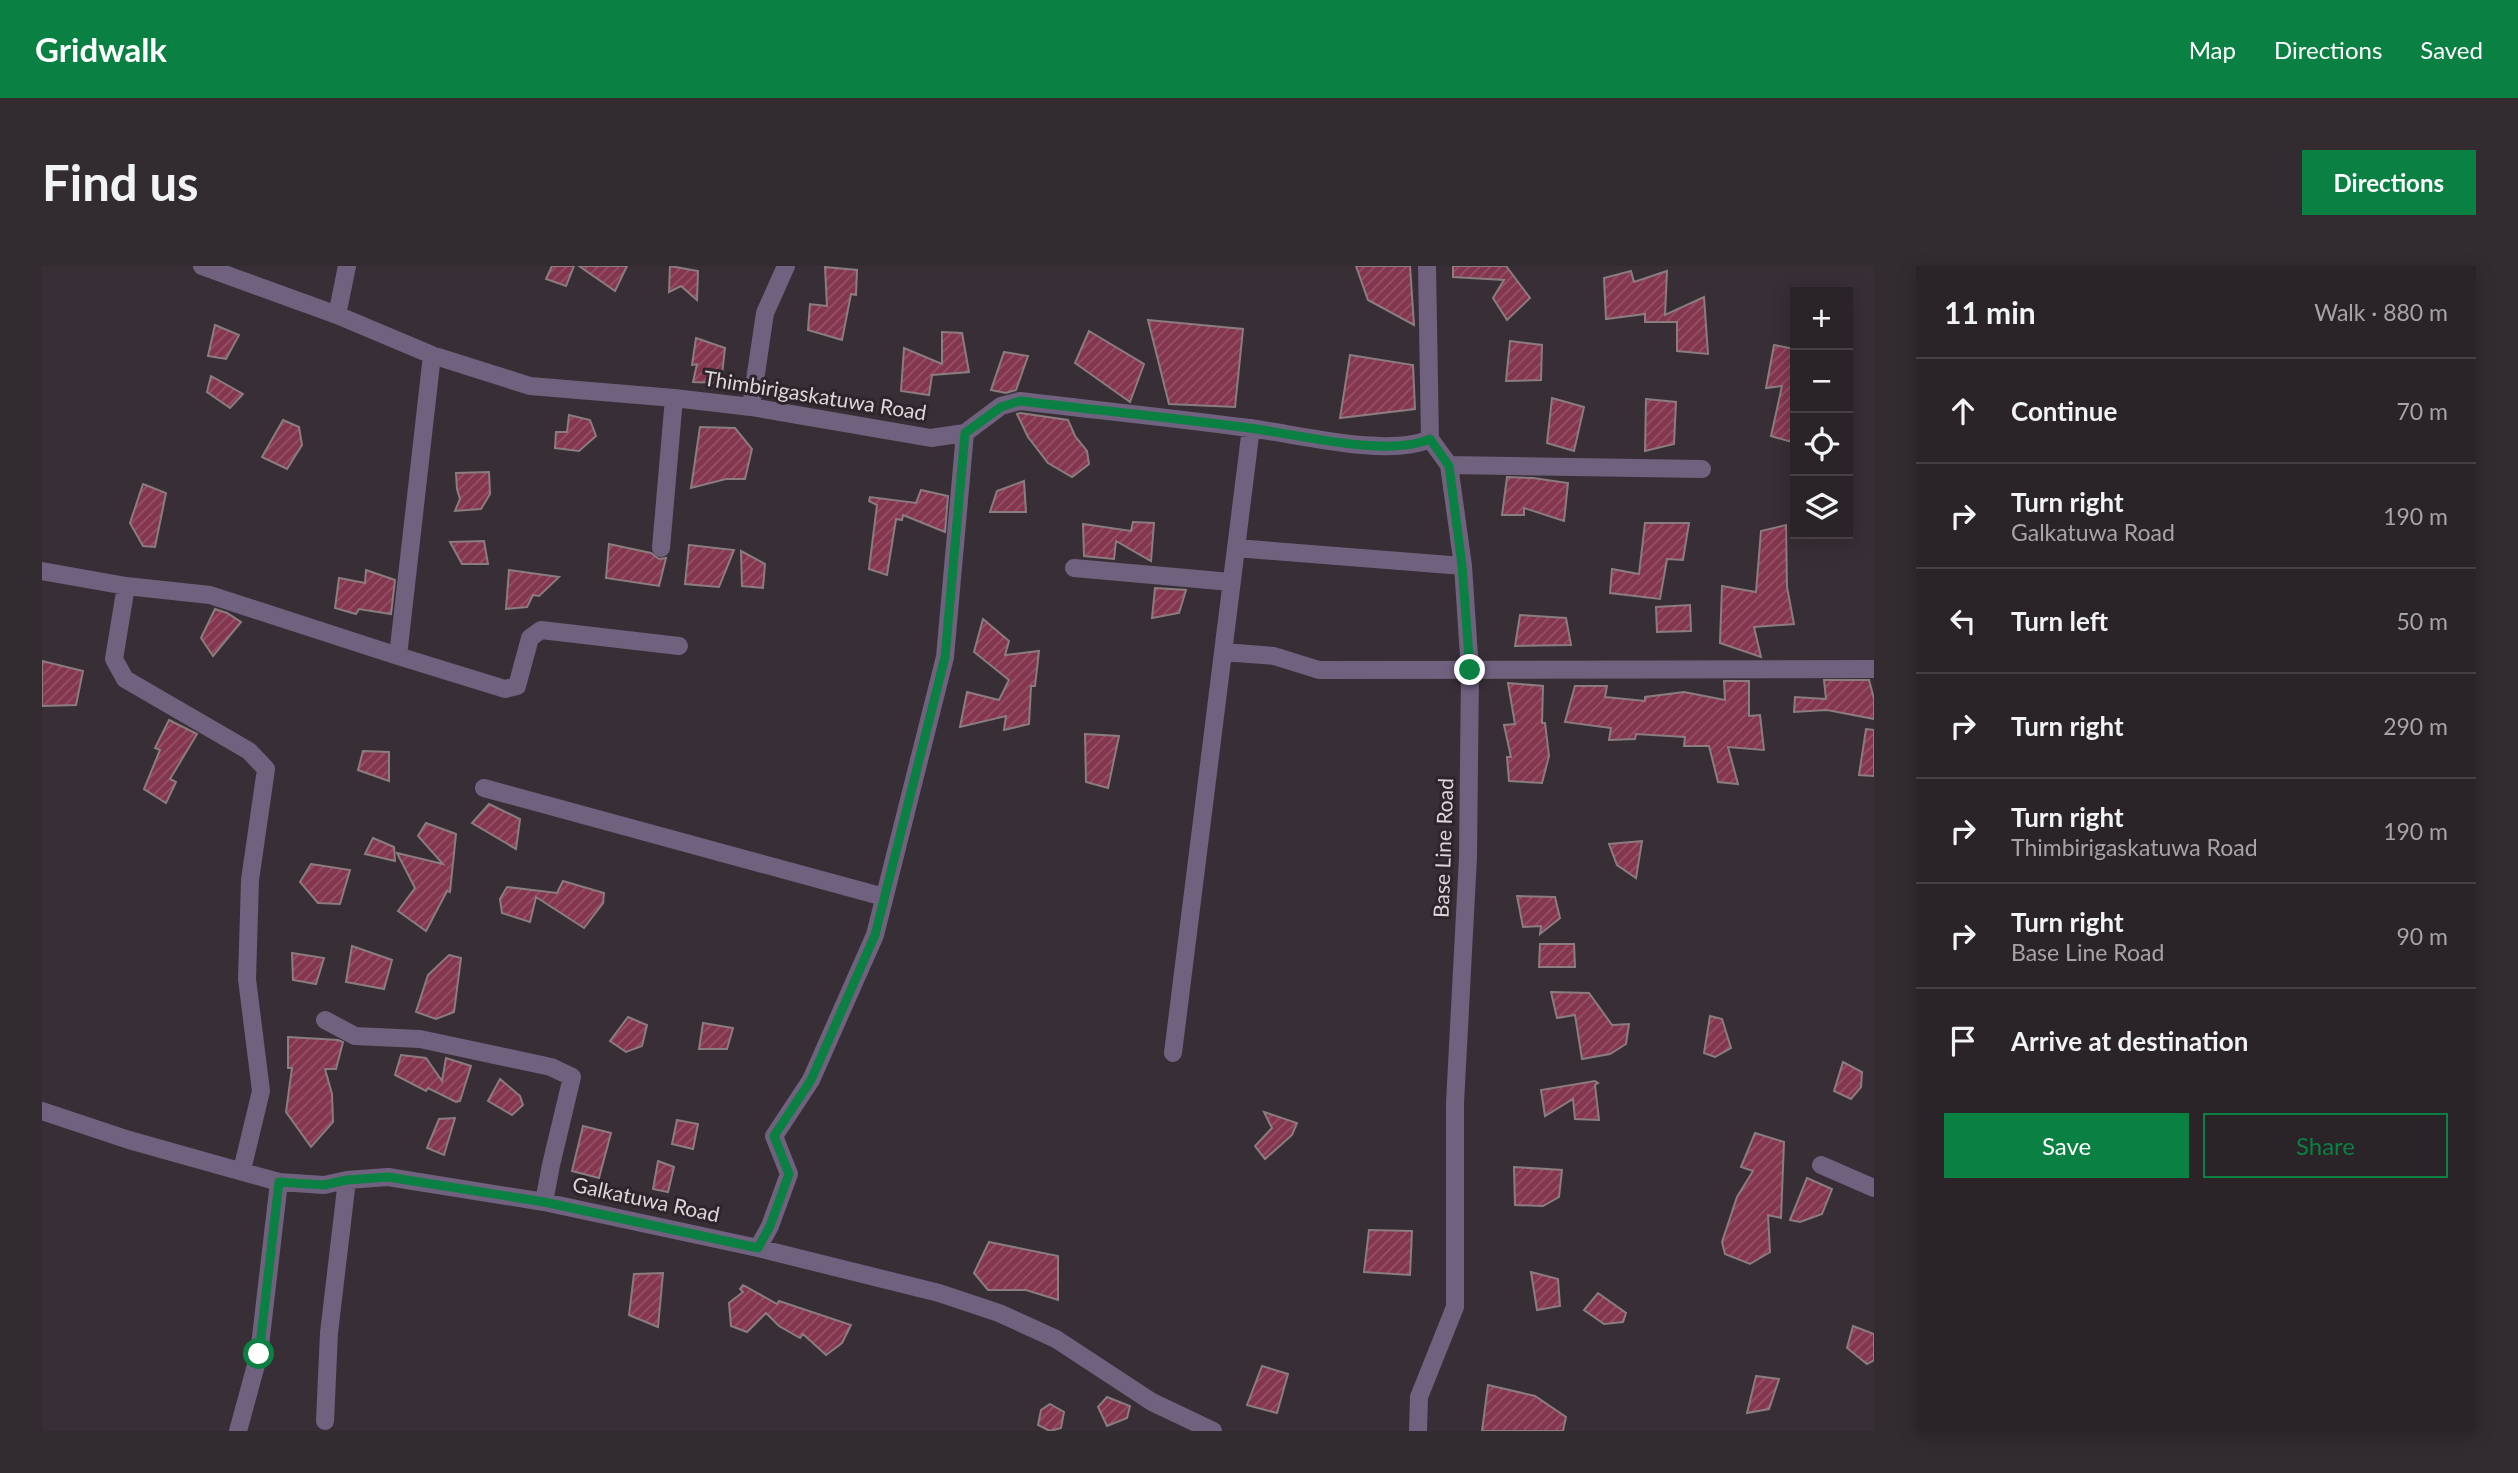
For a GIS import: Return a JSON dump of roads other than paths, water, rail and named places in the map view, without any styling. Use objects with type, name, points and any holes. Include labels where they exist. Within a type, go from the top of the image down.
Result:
[{"type":"street","name":"Thimbirigaskatuwa Road","points":[[202,266],[337,315],[432,355],[530,386],[751,407],[931,438],[965,433],[1001,407],[1020,401],[1251,428],[1370,446],[1418,444],[1430,439]]},
{"type":"street","points":[[337,315],[347,266]]},
{"type":"street","points":[[751,407],[765,313],[786,266]]},
{"type":"street","points":[[1427,266],[1430,439]]},
{"type":"street","points":[[398,656],[432,355]]},
{"type":"street","points":[[661,548],[674,398]]},
{"type":"street","points":[[1173,1053],[1251,428]]},
{"type":"street","points":[[758,1248],[770,1226],[789,1174],[774,1136],[811,1080],[875,935],[945,657],[965,433]]},
{"type":"street","name":"Base Line Road","points":[[1418,1431],[1419,1397],[1455,1307],[1455,1103],[1468,857],[1470,670],[1462,565],[1449,466],[1430,439]]},
{"type":"street","points":[[1449,466],[1703,469]]},
{"type":"street","points":[[1236,548],[1462,565]]},
{"type":"street","points":[[1074,568],[1231,582]]},
{"type":"street","points":[[42,571],[126,586],[210,595],[505,689],[517,686],[530,638],[541,630],[679,646]]},
{"type":"street","points":[[126,586],[114,659],[125,679],[249,751],[266,769],[250,880],[247,979],[261,1091],[242,1170]]},
{"type":"street","points":[[1223,652],[1274,656],[1319,670],[1874,669]]},
{"type":"street","points":[[484,788],[884,897]]},
{"type":"street","points":[[325,1020],[355,1036],[420,1039],[551,1067],[572,1077],[544,1202]]},
{"type":"street","name":"Galkatuwa Road","points":[[42,1111],[129,1140],[279,1182],[324,1185],[347,1180],[388,1177],[544,1202],[758,1248],[939,1293],[999,1313],[1056,1339],[1153,1402],[1213,1431]]},
{"type":"street","points":[[1821,1165],[1874,1188]]},
{"type":"street","points":[[325,1421],[329,1333],[347,1180]]},
{"type":"street","points":[[238,1431],[259,1354],[279,1182]]}]
